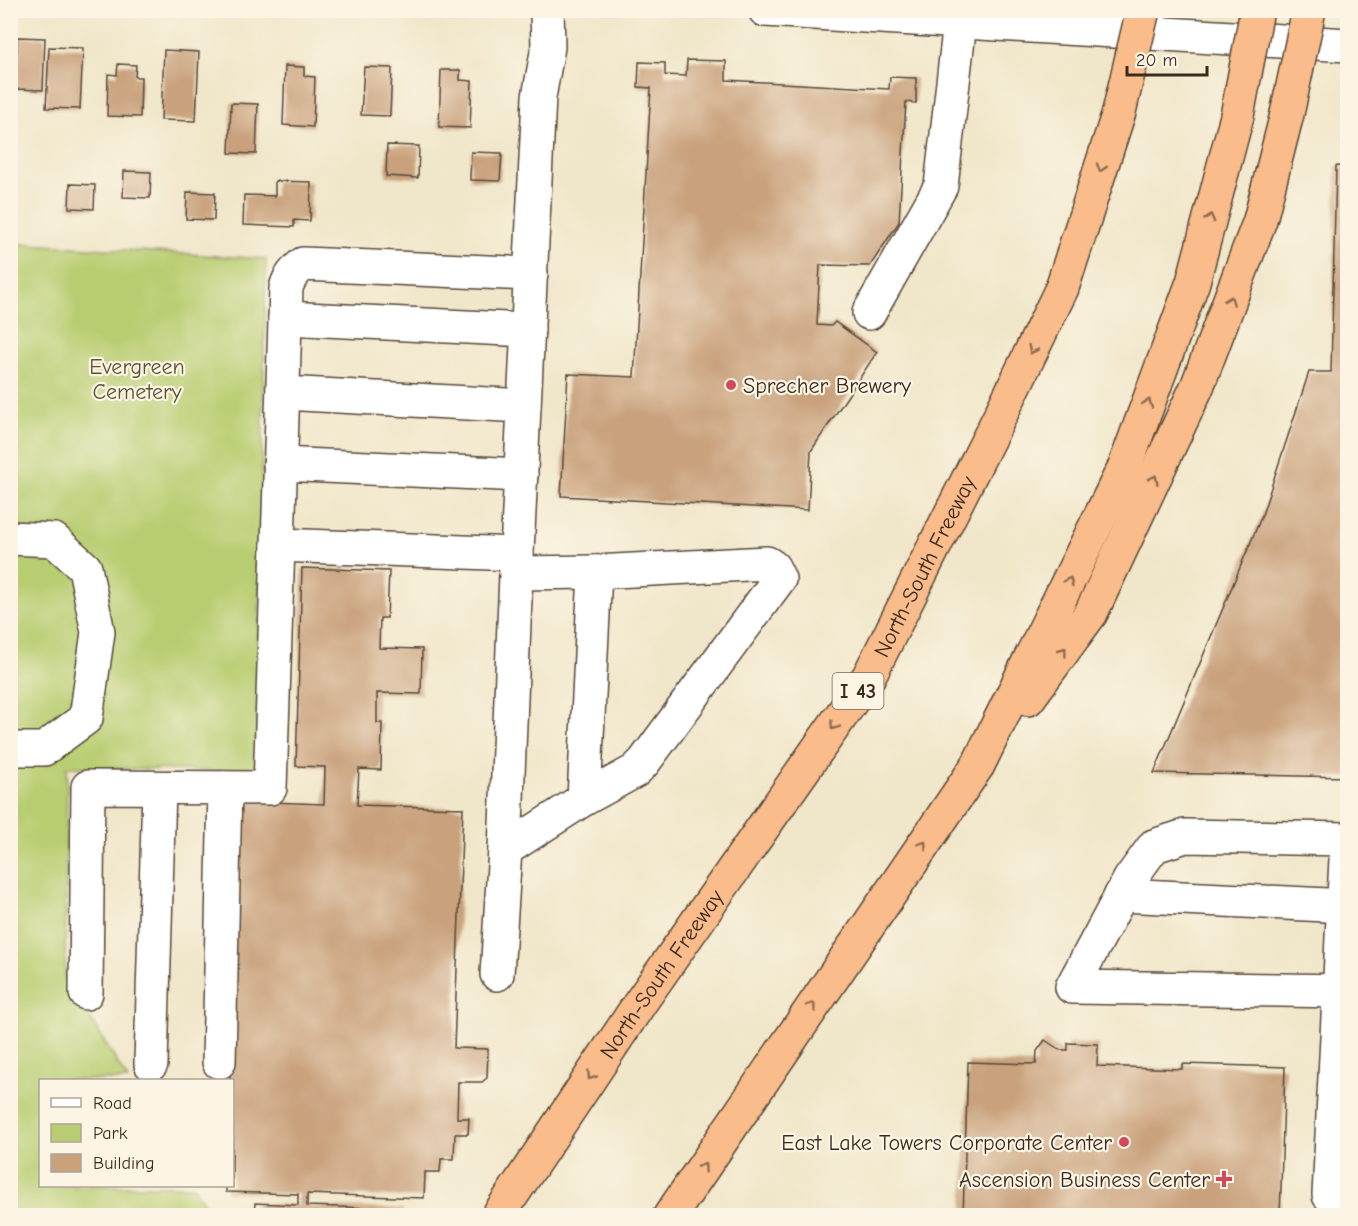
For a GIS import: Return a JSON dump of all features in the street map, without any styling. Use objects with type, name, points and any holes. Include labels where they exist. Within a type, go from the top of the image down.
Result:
[{"type":"highway","name":"North-South Freeway","points":[[498,1215],[640,1003],[869,676],[1062,288],[1119,112],[1143,10]]},
{"type":"highway","points":[[978,765],[1125,466],[1193,282],[1237,116],[1257,10]]},
{"type":"highway","points":[[670,1215],[978,765],[1091,613],[1197,387],[1260,219],[1287,114],[1309,10]]},
{"type":"street","points":[[497,974],[505,850],[516,563],[539,96],[548,47],[547,10]]},
{"type":"street","points":[[765,10],[960,22],[1029,18],[1347,45]]},
{"type":"street","points":[[869,313],[941,186],[960,22]]},
{"type":"street","points":[[87,993],[88,787],[270,788],[285,318],[289,280],[303,264],[531,274]]},
{"type":"street","points":[[285,318],[528,330]]},
{"type":"street","points":[[283,393],[524,406]]},
{"type":"street","points":[[280,464],[521,476]]},
{"type":"street","points":[[10,538],[54,540],[85,568],[98,632],[86,718],[44,749],[10,749]]},
{"type":"street","points":[[278,545],[516,563],[595,572],[767,563],[773,567],[778,579],[644,762],[635,771],[584,799],[505,850]]},
{"type":"street","points":[[584,799],[595,572]]},
{"type":"street","points":[[151,1064],[159,788]]},
{"type":"street","points":[[219,1062],[225,788]]},
{"type":"street","points":[[1343,991],[1072,987],[1130,879],[1154,846],[1185,836],[1347,839],[1343,991],[1329,1195],[1347,1214]]},
{"type":"street","points":[[1121,895],[1345,906]]},
{"type":"green space","name":"Evergreen Cemetery","points":[[10,243],[266,259],[256,772],[67,767],[65,978],[127,1079],[39,1079],[39,1187],[194,1187],[212,1215],[11,1215]]},
{"type":"building","points":[[17,37],[45,38],[43,90],[15,89],[16,72],[10,72],[10,50],[17,51]]},
{"type":"building","points":[[49,47],[83,48],[80,109],[46,108]]},
{"type":"building","points":[[164,50],[199,52],[196,121],[161,120]]},
{"type":"building","points":[[687,60],[726,61],[726,80],[889,89],[890,77],[916,78],[916,103],[906,102],[899,222],[870,266],[820,265],[817,325],[831,326],[835,322],[877,352],[811,451],[808,510],[561,496],[568,374],[634,377],[651,88],[638,87],[639,62],[665,63],[665,75],[686,76]]},
{"type":"building","points":[[118,64],[136,65],[135,77],[141,77],[140,117],[107,116],[108,74],[117,75]]},
{"type":"building","points":[[285,66],[304,67],[304,76],[315,77],[313,127],[283,125]]},
{"type":"building","points":[[364,67],[392,68],[390,116],[361,115]]},
{"type":"building","points":[[441,70],[460,70],[460,80],[472,81],[470,128],[439,127]]},
{"type":"building","points":[[231,103],[258,104],[256,154],[229,153]]},
{"type":"building","points":[[387,145],[419,146],[418,178],[386,176]]},
{"type":"building","points":[[471,152],[502,153],[500,181],[470,180]]},
{"type":"building","points":[[1336,166],[1348,167],[1348,777],[1154,773],[1262,515],[1309,372],[1331,372]]},
{"type":"building","points":[[124,171],[151,172],[150,198],[123,197]]},
{"type":"building","points":[[275,181],[311,182],[310,221],[294,220],[294,227],[243,225],[244,195],[275,196]]},
{"type":"building","points":[[70,184],[95,185],[94,209],[69,208]]},
{"type":"building","points":[[187,192],[215,193],[214,220],[186,219]]},
{"type":"building","points":[[302,568],[389,571],[387,618],[380,618],[379,648],[422,649],[421,694],[377,693],[377,723],[382,723],[381,770],[359,769],[357,805],[463,808],[454,1048],[488,1049],[487,1078],[482,1082],[458,1082],[457,1118],[469,1118],[468,1134],[455,1134],[454,1159],[441,1159],[440,1172],[425,1172],[424,1198],[307,1194],[307,1206],[403,1209],[403,1216],[254,1216],[255,1203],[298,1205],[298,1194],[226,1192],[226,1187],[234,1187],[234,1079],[230,1079],[239,801],[324,804],[325,767],[296,766]]},
{"type":"building","name":"East Lake Towers Corporate Center","points":[[1045,1040],[1060,1050],[1068,1050],[1068,1043],[1098,1044],[1097,1066],[1182,1069],[1182,1064],[1285,1067],[1280,1216],[963,1216],[968,1062],[1036,1064],[1037,1051]]},
{"type":"place","name":"Sprecher Brewery","points":[[731,385]]},
{"type":"place","name":"East Lake Towers Corporate Center","points":[[1124,1142]]},
{"type":"place","name":"Ascension Business Center","points":[[1224,1179]]}]
